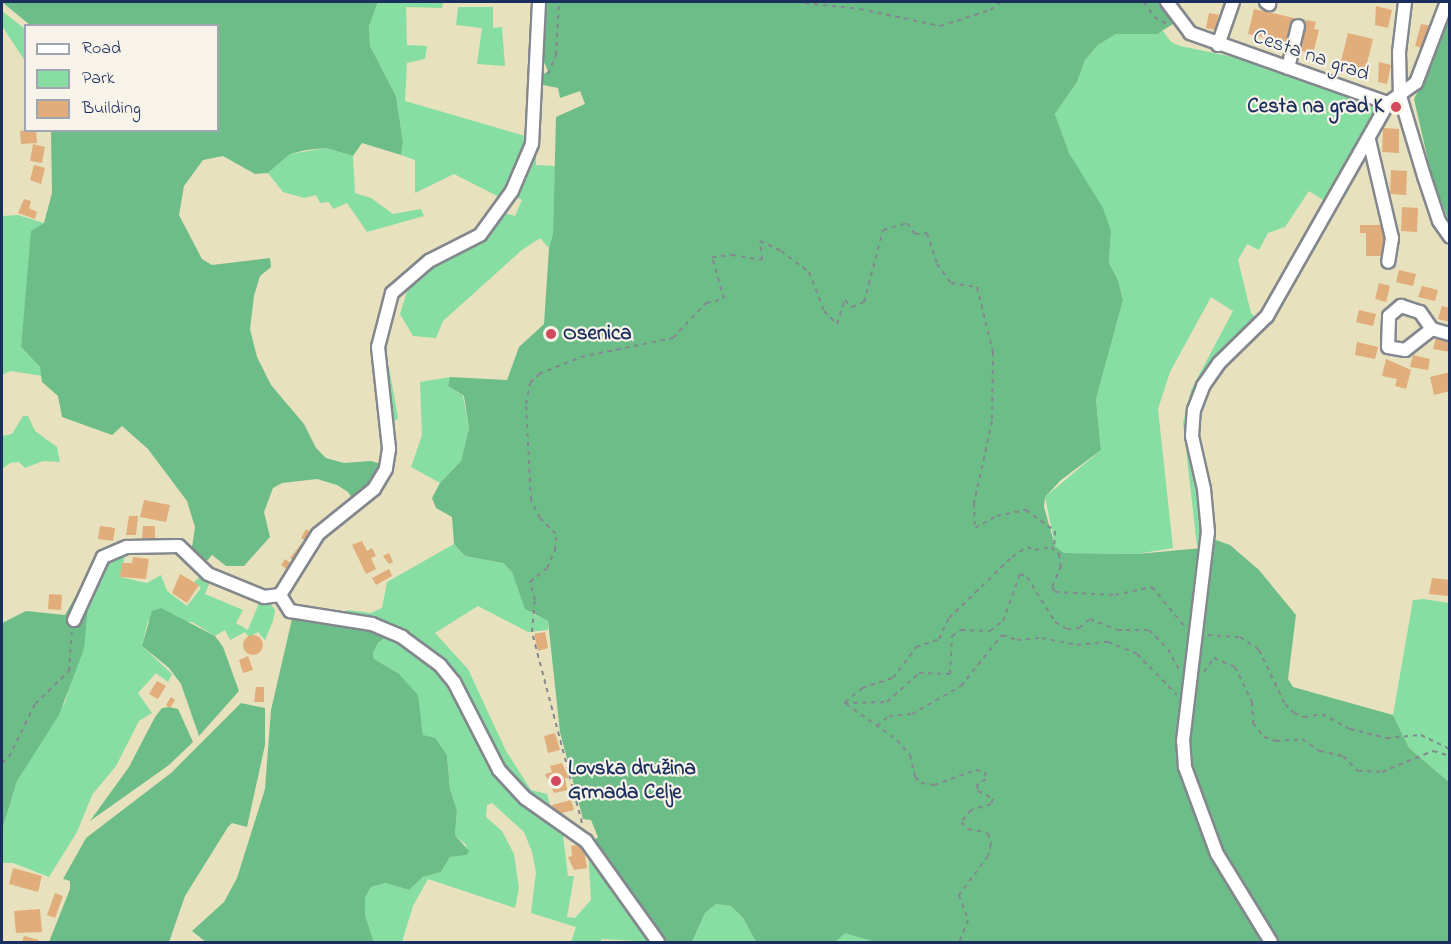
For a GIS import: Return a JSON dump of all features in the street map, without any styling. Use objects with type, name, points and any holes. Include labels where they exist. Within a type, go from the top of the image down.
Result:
[{"type":"street","points":[[280,595],[318,534],[356,506],[383,476],[389,449],[378,347],[392,294],[429,261],[480,235],[512,191],[532,144],[539,2]]},
{"type":"street","name":"Cesta na grad","points":[[1167,2],[1190,33],[1218,45],[1388,104],[1401,96],[1399,52],[1405,2]]},
{"type":"street","points":[[1218,45],[1233,2]]},
{"type":"street","points":[[1447,2],[1422,71],[1401,96],[1436,210],[1449,237]]},
{"type":"street","points":[[1288,68],[1298,26]]},
{"type":"street","points":[[1271,942],[1224,868],[1200,814],[1185,767],[1187,708],[1208,532],[1204,489],[1192,436],[1194,410],[1203,386],[1219,363],[1267,316],[1388,104]]},
{"type":"street","points":[[1369,140],[1392,238],[1388,262]]},
{"type":"street","points":[[1432,329],[1449,334]]},
{"type":"street","points":[[74,620],[103,557],[127,547],[179,546],[208,574],[264,597],[280,595]]},
{"type":"street","points":[[280,595],[284,606],[290,611],[372,624],[424,651],[454,682],[499,770],[525,798],[586,840],[658,942]]},
{"type":"path","points":[[535,76],[549,74],[553,65],[559,2]]},
{"type":"path","points":[[796,2],[860,9],[940,26],[990,10],[1001,2]]},
{"type":"path","points":[[1144,2],[1154,17],[1172,26]]},
{"type":"path","points":[[586,840],[532,632],[535,600],[530,582],[548,568],[555,550],[556,534],[540,518],[531,500],[526,404],[530,383],[539,374],[580,357],[673,338],[706,303],[724,299],[712,257],[732,255],[762,260],[760,241],[809,272],[824,311],[837,324],[845,300],[852,307],[864,302],[883,230],[908,223],[915,234],[927,234],[937,264],[951,283],[977,287],[993,352],[992,421],[975,503],[975,528],[998,516],[1026,510],[1055,531],[1054,550],[1061,566],[1052,586],[1055,592],[1115,595],[1152,587],[1162,595],[1196,642],[1209,634],[1220,634],[1240,637],[1259,650],[1285,704],[1294,713],[1304,717],[1322,714],[1350,729],[1386,738],[1421,735],[1449,749]]},
{"type":"path","points":[[844,703],[862,688],[893,678],[916,647],[939,639],[949,618],[1012,557],[1027,547],[1054,550]]},
{"type":"path","points":[[844,703],[887,702],[919,673],[950,674],[952,636],[961,630],[990,632],[1003,621],[1020,574],[1027,577],[1049,616],[1067,629],[1079,628],[1090,619],[1118,630],[1149,630],[1168,649],[1175,666],[1190,683],[1201,677],[1214,658],[1222,659],[1235,667],[1244,681],[1257,731],[1276,741],[1302,739],[1320,751],[1337,752],[1358,771],[1382,772],[1433,751],[1449,756]]},
{"type":"path","points":[[2,763],[9,757],[35,704],[69,671],[74,620]]},
{"type":"path","points":[[878,726],[889,716],[912,714],[961,687],[1002,635],[1017,640],[1041,638],[1077,645],[1107,642],[1137,654],[1187,708]]},
{"type":"path","points":[[844,703],[878,726],[910,755],[915,777],[921,783],[934,785],[976,771],[986,772],[986,779],[977,785],[978,791],[993,799],[991,804],[970,810],[961,822],[968,829],[988,833],[991,844],[988,856],[959,895],[968,920],[959,942]]},
{"type":"green space","points":[[2,2],[378,2],[369,26],[370,46],[396,96],[403,142],[401,155],[362,143],[353,156],[326,148],[306,150],[290,154],[268,173],[255,174],[223,156],[203,160],[184,186],[179,215],[202,259],[212,265],[270,258],[271,267],[260,276],[254,296],[250,329],[257,357],[271,385],[304,424],[316,448],[326,458],[344,463],[371,461],[384,465],[355,503],[348,492],[337,485],[317,479],[282,483],[273,488],[264,512],[270,537],[244,566],[226,566],[212,555],[205,563],[192,547],[195,527],[187,501],[148,449],[122,426],[112,435],[62,417],[58,396],[42,382],[40,367],[21,347],[31,231],[44,223],[52,193],[51,132],[219,132],[219,24],[29,24]]},
{"type":"green space","points":[[378,2],[443,2],[442,8],[406,7],[407,45],[427,46],[425,59],[407,63],[405,101],[529,137],[503,199],[454,174],[415,193],[415,160],[401,155],[403,142],[396,96],[370,46],[369,26]]},
{"type":"green space","points":[[542,2],[1162,2],[1173,24],[1157,34],[1116,34],[1098,45],[1085,60],[1077,82],[1055,114],[1069,153],[1103,208],[1111,231],[1109,263],[1118,280],[1123,300],[1096,399],[1101,450],[1061,480],[1045,497],[1044,507],[1055,546],[1064,553],[1137,554],[1202,548],[1180,764],[1218,868],[1267,942],[875,942],[845,933],[835,942],[756,942],[743,918],[731,906],[716,904],[705,913],[692,942],[663,942],[593,841],[598,837],[591,820],[583,819],[560,732],[548,621],[525,609],[512,572],[503,563],[465,556],[454,544],[452,517],[436,508],[432,498],[440,483],[461,461],[469,428],[464,396],[448,386],[450,377],[507,380],[519,347],[544,324],[549,248],[553,234],[556,117],[585,104],[580,91],[560,98],[558,88],[538,84],[538,78],[548,71],[539,51]]},
{"type":"green space","points":[[458,7],[493,7],[493,28],[502,27],[505,66],[477,64],[482,28],[456,25]]},
{"type":"green space","points":[[2,11],[24,28],[24,59],[2,26]]},
{"type":"green space","points":[[1449,11],[1449,221],[1433,182],[1414,99],[1429,70]]},
{"type":"green space","points":[[1163,31],[1171,42],[1180,46],[1243,59],[1380,108],[1328,203],[1309,191],[1285,227],[1268,233],[1259,250],[1247,244],[1238,260],[1251,313],[1258,320],[1190,404],[1204,513],[1202,548],[1197,546],[1183,423],[1191,390],[1233,311],[1211,297],[1170,372],[1158,409],[1173,548],[1137,554],[1064,553],[1055,546],[1045,497],[1101,450],[1096,399],[1123,300],[1118,280],[1109,263],[1111,231],[1069,153],[1055,114],[1077,82],[1085,60],[1098,45],[1116,34]]},
{"type":"green space","points":[[326,148],[353,156],[355,193],[371,198],[393,214],[421,209],[424,216],[367,232],[347,203],[333,209],[329,202],[320,203],[316,195],[304,198],[283,192],[268,173],[290,154]]},
{"type":"green space","points":[[533,151],[536,152],[536,165],[555,166],[553,234],[549,248],[540,238],[522,250],[443,321],[436,338],[413,336],[400,314],[408,288],[430,265],[471,248],[505,213],[515,216],[522,200],[513,195]]},
{"type":"green space","points":[[18,215],[44,223],[27,288],[21,347],[40,367],[43,376],[10,371],[2,375],[2,216]]},
{"type":"green space","points":[[383,362],[389,367],[398,418],[389,426]]},
{"type":"green space","points":[[450,377],[448,386],[463,396],[469,428],[461,461],[440,483],[411,467],[422,435],[420,382]]},
{"type":"green space","points":[[23,416],[28,416],[35,431],[57,447],[60,462],[43,461],[25,468],[19,462],[10,463],[2,469],[2,436],[12,434]]},
{"type":"green space","points":[[1213,539],[1230,545],[1259,570],[1296,615],[1288,679],[1293,687],[1393,715],[1409,748],[1449,782],[1449,942],[1277,942],[1237,880],[1220,850],[1191,774],[1187,751]]},
{"type":"green space","points":[[454,544],[465,556],[503,563],[512,572],[531,613],[548,621],[548,630],[528,632],[478,606],[435,633],[468,669],[506,751],[531,790],[547,794],[553,815],[502,769],[427,649],[340,614],[348,610],[371,613],[382,608],[387,582]]},
{"type":"green space","points":[[126,551],[120,577],[147,583],[161,575],[167,591],[187,606],[201,588],[194,582],[203,574],[270,603],[275,610],[265,640],[258,632],[249,637],[245,632],[230,640],[225,630],[215,636],[192,622],[148,621],[142,646],[172,674],[168,682],[156,673],[138,693],[152,713],[139,721],[116,766],[92,795],[77,832],[49,877],[13,863],[2,863],[2,830],[17,781],[65,702],[86,628],[92,567]],"holes":[[[210,582],[259,603],[248,630],[236,623],[243,610],[205,594]]]},
{"type":"green space","points":[[92,567],[84,649],[59,715],[17,781],[2,830],[2,623],[26,611],[65,615]]},
{"type":"green space","points":[[1423,599],[1449,603],[1449,782],[1409,748],[1393,715],[1413,600]]},
{"type":"green space","points":[[161,608],[215,636],[223,647],[239,691],[199,736],[181,684],[169,668],[142,646],[152,611]]},
{"type":"green space","points":[[313,617],[389,635],[378,643],[373,653],[374,659],[398,673],[418,695],[423,735],[435,738],[447,755],[450,789],[457,810],[455,835],[469,851],[467,855],[450,857],[441,872],[423,877],[409,890],[386,883],[371,887],[365,898],[365,915],[374,942],[206,942],[192,931],[224,902],[237,878],[265,789],[271,710],[292,619]]},
{"type":"green space","points":[[389,635],[442,674],[486,756],[562,828],[568,876],[574,876],[567,917],[575,918],[591,900],[588,848],[653,942],[602,939],[600,942],[571,942],[576,927],[531,913],[536,872],[532,852],[524,832],[492,803],[487,805],[486,817],[502,831],[514,854],[519,888],[515,908],[428,879],[413,906],[402,942],[374,942],[365,915],[365,898],[371,887],[386,883],[409,890],[423,877],[441,872],[450,857],[467,855],[466,845],[455,835],[457,810],[450,789],[447,755],[423,735],[422,724],[398,673],[374,659],[373,653],[378,643]]},
{"type":"green space","points":[[241,703],[265,708],[265,745],[247,827],[232,823],[228,827],[185,896],[169,942],[49,942],[70,889],[70,881],[63,879],[86,838],[171,773]]},
{"type":"green space","points":[[162,708],[178,709],[193,742],[169,765],[90,821],[129,767],[155,717]]},
{"type":"green space","points":[[716,904],[731,906],[743,918],[756,942],[692,942],[705,913]]},
{"type":"green space","points":[[844,933],[852,934],[875,942],[835,942]]},
{"type":"building","points":[[1376,6],[1392,10],[1388,28],[1375,25]]},
{"type":"building","points":[[1254,9],[1294,18],[1288,43],[1248,34]]},
{"type":"building","points":[[1209,13],[1219,15],[1215,30],[1206,28]]},
{"type":"building","points":[[1306,20],[1316,22],[1314,29],[1319,30],[1313,54],[1298,50]]},
{"type":"building","points":[[1421,24],[1432,26],[1426,49],[1415,46]]},
{"type":"building","points":[[1348,33],[1373,39],[1365,71],[1340,65]]},
{"type":"building","points":[[1379,62],[1391,65],[1387,84],[1378,82]]},
{"type":"building","points":[[1383,128],[1399,129],[1399,153],[1382,152]]},
{"type":"building","points":[[20,131],[36,132],[37,143],[21,144]]},
{"type":"building","points":[[33,144],[45,147],[42,163],[30,161]]},
{"type":"building","points":[[34,165],[45,168],[41,184],[30,180]]},
{"type":"building","points":[[1391,170],[1407,171],[1406,195],[1390,194]]},
{"type":"building","points":[[24,199],[31,201],[29,208],[37,212],[35,219],[18,213]]},
{"type":"building","points":[[1402,207],[1418,208],[1417,232],[1401,231]]},
{"type":"building","points":[[1360,225],[1384,225],[1384,256],[1366,256],[1366,233],[1360,233]]},
{"type":"building","points":[[1399,270],[1416,274],[1413,286],[1396,282]]},
{"type":"building","points":[[1379,283],[1390,286],[1386,302],[1375,299]]},
{"type":"building","points":[[1422,286],[1438,290],[1435,301],[1418,297]]},
{"type":"building","points":[[1442,306],[1450,308],[1450,322],[1438,319]]},
{"type":"building","points":[[1359,310],[1376,314],[1373,326],[1356,322]]},
{"type":"building","points":[[1436,337],[1450,340],[1450,352],[1433,349]]},
{"type":"building","points":[[1357,342],[1378,347],[1375,359],[1355,355]]},
{"type":"building","points":[[1413,355],[1430,359],[1428,370],[1410,367]]},
{"type":"building","points":[[1386,359],[1411,370],[1406,389],[1395,386],[1397,379],[1382,376]]},
{"type":"building","points":[[1450,372],[1450,391],[1434,395],[1430,377]]},
{"type":"building","points":[[144,500],[170,505],[166,522],[140,517]]},
{"type":"building","points":[[129,516],[138,516],[136,535],[126,535]]},
{"type":"building","points":[[100,526],[115,528],[113,541],[98,539]]},
{"type":"building","points":[[143,526],[155,526],[155,538],[142,538]]},
{"type":"building","points":[[306,529],[313,533],[308,542],[301,538]]},
{"type":"building","points":[[362,541],[367,551],[372,548],[376,556],[371,558],[376,569],[366,574],[352,545]]},
{"type":"building","points":[[302,543],[308,548],[297,563],[290,558]]},
{"type":"building","points":[[389,553],[393,562],[389,564],[383,556]]},
{"type":"building","points":[[133,557],[149,559],[146,579],[120,577],[122,563],[132,563]]},
{"type":"building","points":[[285,559],[292,564],[288,570],[281,565]]},
{"type":"building","points":[[389,569],[392,576],[376,585],[372,578]]},
{"type":"building","points":[[180,574],[199,585],[187,603],[172,593]]},
{"type":"building","points":[[1432,578],[1450,580],[1448,596],[1429,594]]},
{"type":"building","points":[[49,594],[62,595],[61,610],[48,609]]},
{"type":"building","points":[[545,632],[548,648],[538,651],[534,634]]},
{"type":"building","points":[[253,635],[260,638],[263,645],[260,652],[253,655],[246,652],[243,645],[246,638]]},
{"type":"building","points":[[248,656],[253,670],[243,673],[239,660]]},
{"type":"building","points":[[157,681],[166,686],[158,699],[149,694]]},
{"type":"building","points":[[256,687],[264,687],[264,702],[254,702]]},
{"type":"building","points":[[171,697],[175,700],[170,708],[166,705]]},
{"type":"building","points":[[555,733],[560,750],[548,753],[544,736]]},
{"type":"building","name":"Lovska družina Grmada Celje","points":[[562,763],[569,778],[565,778],[567,790],[554,793],[545,774],[552,772],[550,766]]},
{"type":"building","points":[[571,800],[574,810],[554,815],[552,805]]},
{"type":"building","points":[[583,844],[587,868],[574,870],[568,857],[572,856],[571,846]]},
{"type":"building","points":[[13,868],[42,876],[38,892],[9,884]]},
{"type":"building","points":[[55,893],[63,896],[55,918],[47,915]]},
{"type":"building","points":[[40,909],[42,932],[16,933],[14,911]]},
{"type":"building","points":[[24,936],[39,940],[38,942],[22,942]]},
{"type":"place","name":"Cesta na grad K","points":[[1396,107]]},
{"type":"place","name":"Osenica","points":[[551,334]]},
{"type":"place","name":"Lovska družina Grmada Celje","points":[[556,781]]}]
